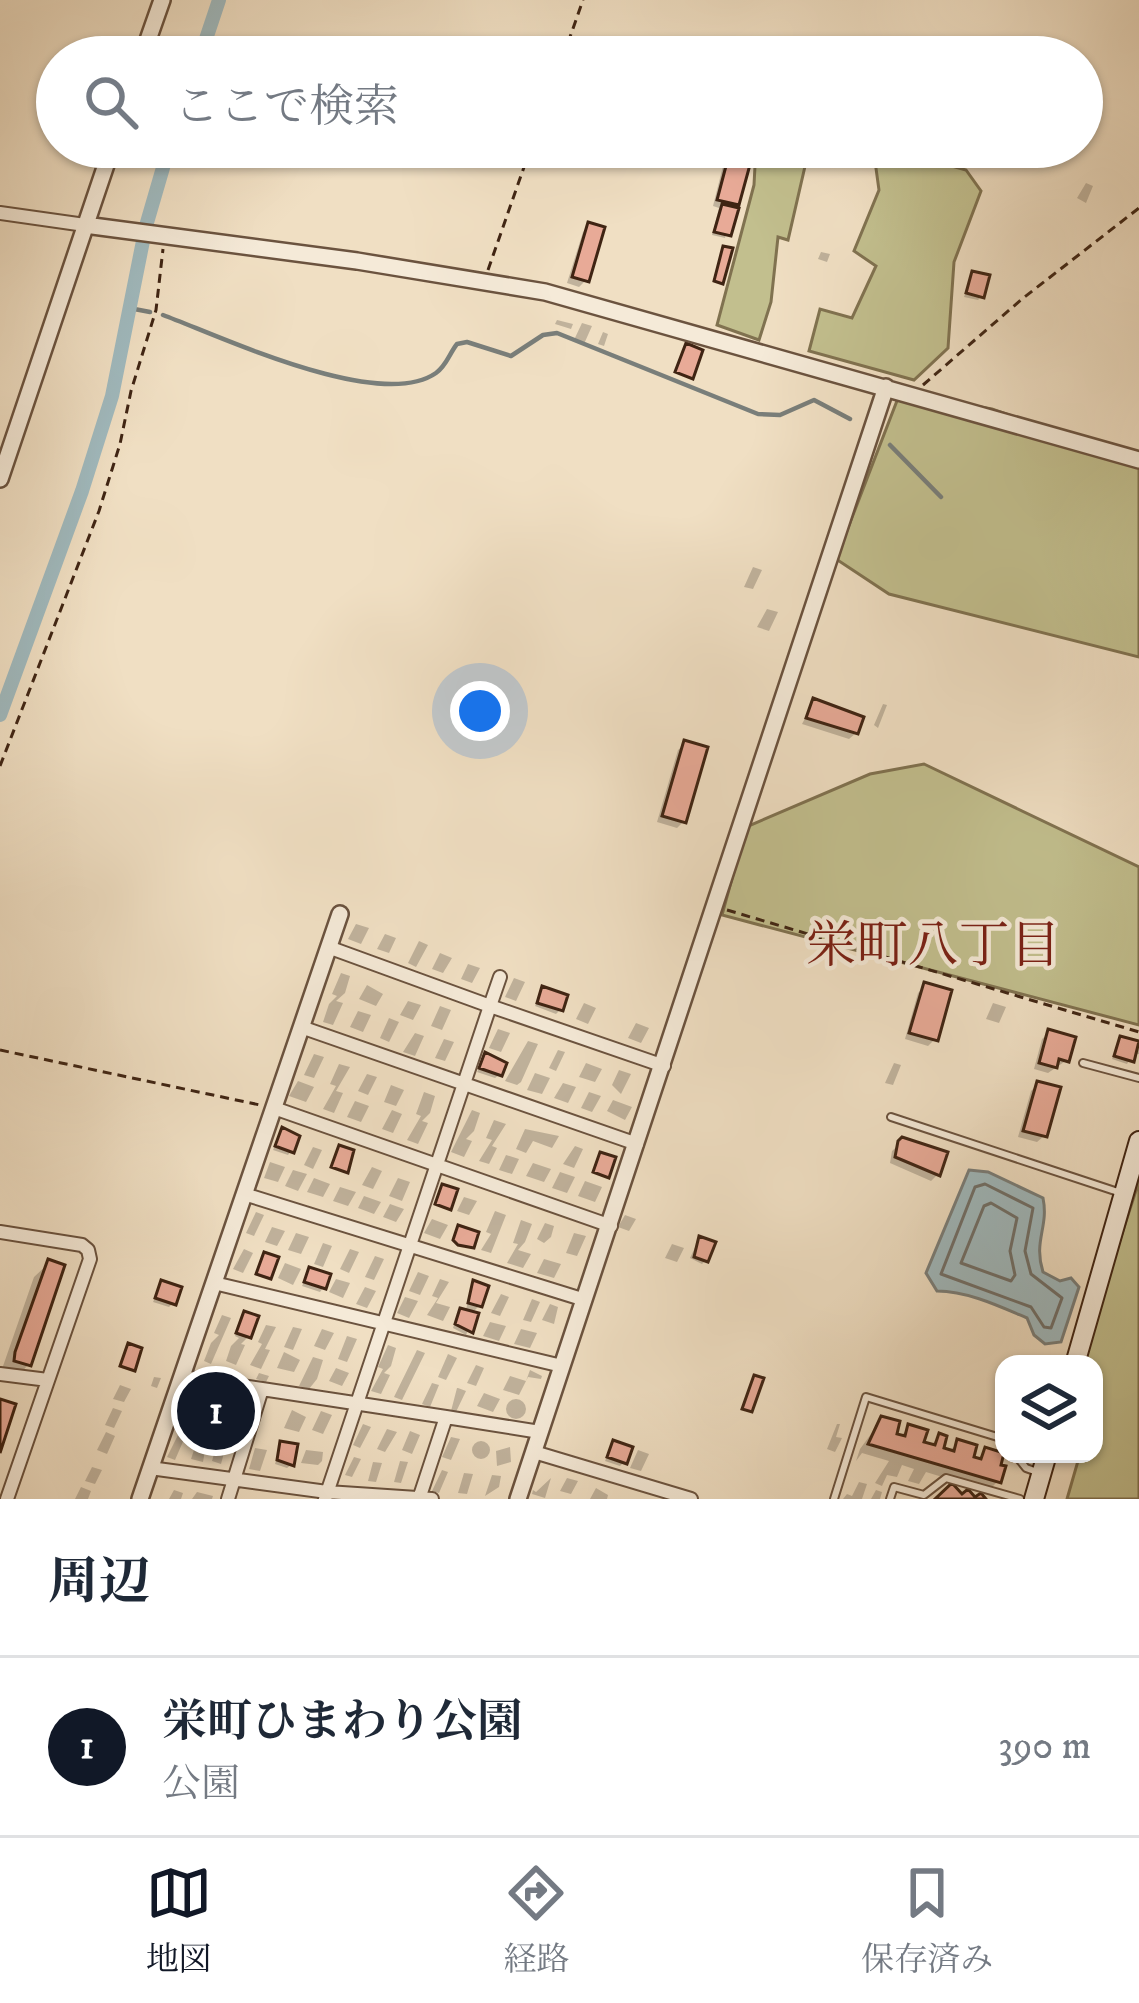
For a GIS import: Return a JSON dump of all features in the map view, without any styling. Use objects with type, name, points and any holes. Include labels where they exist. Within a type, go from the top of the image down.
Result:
[{"type":"main road","points":[[1078,1355],[1139,1141]]},
{"type":"main road","points":[[1034,1499],[1044,1463]]},
{"type":"street","points":[[149,36],[162,0]]},
{"type":"street","points":[[0,479],[105,168]]},
{"type":"street","points":[[0,213],[484,281],[589,303],[1139,460]]},
{"type":"street","points":[[518,1499],[886,387]]},
{"type":"street","points":[[140,1499],[340,914]]},
{"type":"street","points":[[328,947],[664,1066]]},
{"type":"street","points":[[326,1496],[500,976]]},
{"type":"street","points":[[301,1027],[637,1144]]},
{"type":"street","points":[[274,1108],[610,1226]]},
{"type":"street","points":[[244,1194],[585,1300]]},
{"type":"street","points":[[0,1232],[82,1245],[90,1259],[7,1499]]},
{"type":"street","points":[[214,1283],[562,1366]]},
{"type":"street","points":[[0,1374],[48,1380]]},
{"type":"street","points":[[182,1377],[540,1432]]},
{"type":"street","points":[[228,1499],[262,1389]]},
{"type":"street","points":[[150,1468],[326,1496],[424,1498],[446,1417]]},
{"type":"street","points":[[534,1452],[691,1499]]},
{"type":"lane","points":[[1083,1063],[1139,1078]]},
{"type":"lane","points":[[891,1117],[1124,1194]]},
{"type":"lane","points":[[834,1499],[866,1397],[995,1436]]},
{"type":"lane","points":[[1022,1463],[1041,1474]]},
{"type":"lane","points":[[890,1499],[894,1487],[924,1495],[946,1478],[1020,1499]]},
{"type":"path","points":[[570,36],[583,0]]},
{"type":"path","points":[[484,281],[524,168]]},
{"type":"path","points":[[914,394],[1022,299],[1139,208]]},
{"type":"path","points":[[0,766],[99,511],[120,444],[156,310],[166,235]]},
{"type":"path","points":[[716,906],[1139,1032]]},
{"type":"path","points":[[0,1050],[274,1108]]},
{"type":"shaded area","points":[[755,168],[805,168],[788,240],[778,237],[771,302],[759,340],[717,325]]},
{"type":"shaded area","points":[[876,168],[959,168],[966,170],[981,191],[954,262],[948,348],[914,380],[809,351],[820,309],[852,318],[876,266],[854,251],[879,190]]},
{"type":"shaded area","points":[[900,393],[992,409],[1139,460],[1139,657],[889,594],[836,559]]},
{"type":"shaded area","points":[[924,764],[1139,867],[1139,1025],[722,915],[746,827],[870,774]]},
{"type":"shaded area","points":[[1139,1181],[1139,1499],[1067,1499],[1077,1463],[1103,1463],[1103,1355],[1083,1355]]},
{"type":"shaded area","points":[[192,1387],[252,1396],[241,1435],[179,1425]]},
{"type":"water","points":[[969,1170],[988,1172],[1043,1198],[1043,1272],[1060,1281],[1071,1278],[1079,1287],[1061,1342],[1045,1344],[1034,1335],[1027,1318],[971,1296],[937,1291],[926,1273]]},
{"type":"building","points":[[725,168],[749,168],[739,205],[717,200]]},
{"type":"building","points":[[722,204],[739,208],[731,236],[714,232]]},
{"type":"building","points":[[588,222],[605,227],[589,282],[572,277]]},
{"type":"building","points":[[723,246],[733,248],[723,284],[714,281]]},
{"type":"building","points":[[972,271],[990,275],[984,298],[966,293]]},
{"type":"building","points":[[686,343],[703,350],[693,379],[675,372]]},
{"type":"building","points":[[813,698],[864,717],[858,734],[806,718]]},
{"type":"building","points":[[684,740],[708,747],[686,823],[662,816]]},
{"type":"building","points":[[924,982],[952,990],[938,1041],[909,1033]]},
{"type":"building","points":[[542,986],[568,995],[563,1011],[537,1003]]},
{"type":"building","points":[[1048,1029],[1076,1037],[1069,1062],[1059,1059],[1057,1068],[1039,1063]]},
{"type":"building","points":[[1120,1036],[1139,1041],[1134,1062],[1114,1056]]},
{"type":"building","points":[[485,1052],[507,1063],[502,1076],[479,1068]]},
{"type":"building","points":[[1037,1081],[1061,1087],[1047,1137],[1023,1131]]},
{"type":"building","points":[[282,1127],[300,1136],[294,1153],[275,1146]]},
{"type":"building","points":[[902,1137],[948,1152],[940,1176],[895,1157]]},
{"type":"building","points":[[339,1145],[354,1150],[348,1173],[331,1167]]},
{"type":"building","points":[[600,1152],[616,1157],[609,1178],[593,1172]]},
{"type":"building","points":[[442,1184],[458,1189],[451,1210],[435,1204]]},
{"type":"building","points":[[458,1225],[479,1232],[474,1248],[453,1240]]},
{"type":"building","points":[[699,1236],[716,1242],[708,1262],[694,1257]]},
{"type":"building","points":[[264,1252],[279,1257],[271,1279],[256,1274]]},
{"type":"building","points":[[48,1259],[65,1265],[31,1366],[14,1361],[15,1352]]},
{"type":"building","points":[[309,1267],[331,1274],[326,1289],[304,1282]]},
{"type":"building","points":[[161,1280],[182,1287],[176,1305],[155,1298]]},
{"type":"building","points":[[473,1280],[489,1286],[482,1307],[468,1303]]},
{"type":"building","points":[[460,1308],[479,1313],[473,1333],[455,1324]]},
{"type":"building","points":[[244,1311],[259,1316],[251,1338],[236,1333]]},
{"type":"building","points":[[128,1343],[142,1348],[135,1371],[120,1366]]},
{"type":"building","points":[[754,1375],[764,1378],[752,1412],[742,1409]]},
{"type":"building","points":[[0,1399],[16,1404],[0,1453]]},
{"type":"building","points":[[881,1416],[900,1421],[897,1434],[905,1436],[908,1424],[928,1430],[924,1442],[935,1445],[939,1433],[947,1436],[944,1448],[954,1451],[957,1439],[977,1445],[974,1457],[981,1459],[985,1447],[995,1450],[995,1463],[1006,1466],[1001,1483],[868,1444]]},
{"type":"building","points":[[613,1440],[633,1447],[627,1464],[607,1457]]},
{"type":"building","points":[[280,1441],[298,1444],[294,1466],[277,1460]]},
{"type":"building","points":[[952,1483],[962,1494],[968,1489],[986,1499],[935,1499]]},
{"type":"waterway","points":[[207,36],[219,0]]},
{"type":"waterway","points":[[146,226],[163,168]]},
{"type":"waterway","points":[[0,715],[112,396],[144,236]]},
{"type":"waterway","points":[[129,308],[150,312]]},
{"type":"waterway","points":[[163,315],[301,367],[378,383],[411,383],[436,373],[457,344],[467,342],[511,356],[543,335],[557,333],[758,414],[780,415],[814,400],[850,419]]},
{"type":"waterway","points":[[890,445],[941,497]]},
{"type":"place","name":"栄町ひまわり公園","points":[[216,1411]]},
{"type":"district","name":"栄町八丁目","points":[[933,944]]}]
